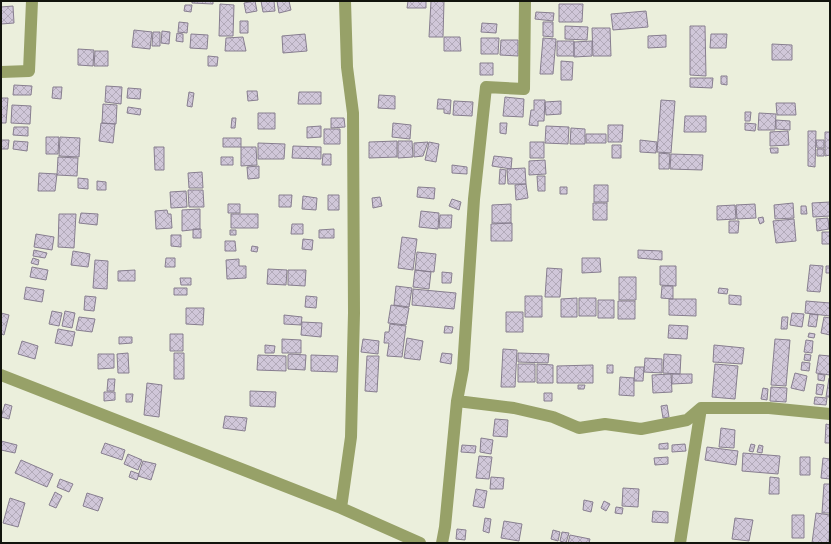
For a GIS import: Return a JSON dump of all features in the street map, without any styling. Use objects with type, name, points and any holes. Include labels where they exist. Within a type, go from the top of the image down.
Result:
[{"type":"street","points":[[1,72],[29,71],[32,1]]},
{"type":"street","points":[[340,508],[351,437],[351,381],[354,313],[353,113],[347,67],[345,1]]},
{"type":"street","points":[[442,543],[445,527],[457,401],[463,369],[474,199],[486,86],[524,89],[525,1]]},
{"type":"street","points":[[1,375],[340,508],[420,543]]},
{"type":"street","points":[[457,401],[514,408],[553,417],[579,428],[605,424],[641,429],[687,420],[701,408],[769,408],[830,414]]},
{"type":"street","points":[[680,543],[701,408]]},
{"type":"building","points":[[192,1],[213,1],[213,4],[192,3]]},
{"type":"building","points":[[255,1],[257,11],[246,13],[244,3]]},
{"type":"building","points":[[261,1],[274,1],[275,11],[263,12]]},
{"type":"building","points":[[277,1],[289,1],[291,10],[279,13]]},
{"type":"building","points":[[408,1],[426,1],[426,8],[407,8]]},
{"type":"building","points":[[431,1],[444,1],[443,37],[429,37]]},
{"type":"building","points":[[220,4],[234,5],[233,36],[219,36]]},
{"type":"building","points":[[559,4],[583,4],[582,22],[559,22]]},
{"type":"building","points":[[185,5],[192,5],[191,12],[184,11]]},
{"type":"building","points":[[13,6],[14,23],[1,24],[1,7]]},
{"type":"building","points":[[646,11],[648,27],[613,30],[611,14]]},
{"type":"building","points":[[536,12],[554,13],[553,21],[535,19]]},
{"type":"building","points":[[240,21],[248,21],[248,33],[240,33]]},
{"type":"building","points":[[179,22],[188,23],[187,33],[178,32]]},
{"type":"building","points":[[543,22],[553,22],[553,37],[543,36]]},
{"type":"building","points":[[482,23],[497,24],[496,33],[481,32]]},
{"type":"building","points":[[565,26],[588,27],[587,40],[565,39]]},
{"type":"building","points":[[690,26],[705,26],[706,76],[690,75]]},
{"type":"building","points":[[592,28],[610,28],[611,56],[593,56]]},
{"type":"building","points":[[134,30],[152,32],[150,49],[132,47]]},
{"type":"building","points":[[162,31],[170,32],[169,44],[161,43]]},
{"type":"building","points":[[153,32],[160,32],[160,46],[152,46]]},
{"type":"building","points":[[177,33],[183,34],[183,42],[176,41]]},
{"type":"building","points":[[191,34],[208,35],[207,49],[190,48]]},
{"type":"building","points":[[305,34],[307,51],[283,53],[282,36]]},
{"type":"building","points":[[711,34],[727,34],[726,48],[710,48]]},
{"type":"building","points":[[666,35],[666,47],[648,48],[648,36]]},
{"type":"building","points":[[243,37],[246,51],[225,51],[226,38]]},
{"type":"building","points":[[444,37],[460,37],[461,51],[444,51]]},
{"type":"building","points":[[481,38],[499,38],[498,54],[481,54]]},
{"type":"building","points":[[543,38],[556,39],[553,74],[540,74]]},
{"type":"building","points":[[501,40],[518,40],[518,56],[500,55]]},
{"type":"building","points":[[557,41],[574,41],[574,56],[557,56]]},
{"type":"building","points":[[592,41],[592,56],[574,57],[574,42]]},
{"type":"building","points":[[772,44],[792,45],[792,60],[772,60]]},
{"type":"building","points":[[78,49],[94,50],[93,66],[78,65]]},
{"type":"building","points":[[95,51],[108,51],[108,66],[94,66]]},
{"type":"building","points":[[208,56],[218,57],[217,66],[208,66]]},
{"type":"building","points":[[561,61],[573,62],[572,80],[561,80]]},
{"type":"building","points":[[480,63],[493,63],[493,75],[480,75]]},
{"type":"building","points":[[721,76],[727,76],[727,85],[721,84]]},
{"type":"building","points":[[690,78],[713,78],[712,88],[690,87]]},
{"type":"building","points":[[14,85],[32,86],[31,95],[13,95]]},
{"type":"building","points":[[106,86],[122,87],[121,104],[105,102]]},
{"type":"building","points":[[53,87],[62,87],[61,99],[52,98]]},
{"type":"building","points":[[128,88],[141,89],[140,99],[127,98]]},
{"type":"building","points":[[247,91],[257,91],[258,100],[248,101]]},
{"type":"building","points":[[189,92],[194,93],[192,107],[187,106]]},
{"type":"building","points":[[299,92],[321,92],[321,104],[298,104]]},
{"type":"building","points":[[379,95],[395,96],[395,109],[378,108]]},
{"type":"building","points":[[505,97],[524,99],[523,117],[503,116]]},
{"type":"building","points":[[1,98],[8,98],[6,123],[1,123]]},
{"type":"building","points":[[438,99],[451,100],[450,114],[444,113],[444,109],[437,109]]},
{"type":"building","points":[[534,100],[545,100],[544,121],[538,121],[538,126],[529,125],[531,110],[534,110]]},
{"type":"building","points":[[661,100],[675,101],[671,153],[657,152]]},
{"type":"building","points":[[454,101],[473,102],[472,116],[453,115]]},
{"type":"building","points":[[561,101],[561,114],[546,115],[545,102]]},
{"type":"building","points":[[776,103],[795,103],[796,115],[777,115]]},
{"type":"building","points":[[103,104],[117,105],[116,124],[102,123]]},
{"type":"building","points":[[12,105],[31,106],[30,124],[11,123]]},
{"type":"building","points":[[128,107],[141,109],[140,115],[127,113]]},
{"type":"building","points":[[745,112],[751,112],[750,121],[745,121]]},
{"type":"building","points":[[258,113],[275,113],[275,129],[258,129]]},
{"type":"building","points":[[759,113],[776,114],[775,130],[758,130]]},
{"type":"building","points":[[685,116],[706,116],[706,132],[684,132]]},
{"type":"building","points":[[232,118],[236,118],[235,128],[231,128]]},
{"type":"building","points":[[331,118],[344,118],[345,127],[331,128]]},
{"type":"building","points":[[776,120],[790,121],[790,130],[776,129]]},
{"type":"building","points":[[101,123],[115,124],[113,143],[99,141]]},
{"type":"building","points":[[393,123],[411,125],[410,139],[392,137]]},
{"type":"building","points":[[500,123],[507,123],[506,134],[500,133]]},
{"type":"building","points":[[745,123],[756,124],[755,131],[745,130]]},
{"type":"building","points":[[608,125],[623,125],[622,142],[608,142]]},
{"type":"building","points":[[321,126],[321,137],[307,138],[307,127]]},
{"type":"building","points":[[546,126],[569,127],[568,144],[545,143]]},
{"type":"building","points":[[14,127],[28,127],[28,136],[13,135]]},
{"type":"building","points":[[571,128],[585,129],[585,144],[570,144]]},
{"type":"building","points":[[324,129],[340,129],[340,144],[324,144]]},
{"type":"building","points":[[788,131],[789,145],[770,146],[770,132]]},
{"type":"building","points":[[808,131],[816,131],[815,167],[808,166]]},
{"type":"building","points":[[825,132],[830,132],[830,155],[825,156]]},
{"type":"building","points":[[586,134],[606,134],[606,143],[586,143]]},
{"type":"building","points":[[46,137],[59,137],[58,154],[46,154]]},
{"type":"building","points":[[60,137],[80,138],[79,157],[59,156]]},
{"type":"building","points":[[223,138],[241,138],[241,147],[223,147]]},
{"type":"building","points":[[1,140],[9,140],[8,149],[1,149]]},
{"type":"building","points":[[640,140],[657,142],[656,153],[640,152]]},
{"type":"building","points":[[816,140],[824,140],[824,148],[817,148]]},
{"type":"building","points":[[14,141],[28,142],[27,151],[13,149]]},
{"type":"building","points":[[397,141],[397,157],[369,158],[369,142]]},
{"type":"building","points":[[398,141],[412,141],[413,157],[398,158]]},
{"type":"building","points":[[428,142],[423,156],[414,157],[414,143]]},
{"type":"building","points":[[429,142],[439,144],[436,162],[425,160]]},
{"type":"building","points":[[530,142],[544,142],[544,158],[530,158]]},
{"type":"building","points":[[258,143],[285,144],[284,159],[258,159]]},
{"type":"building","points":[[612,145],[621,145],[621,158],[612,158]]},
{"type":"building","points":[[293,146],[321,147],[321,159],[292,158]]},
{"type":"building","points":[[154,147],[164,147],[164,170],[155,170]]},
{"type":"building","points":[[241,147],[256,147],[257,165],[241,166]]},
{"type":"building","points":[[770,148],[778,148],[778,153],[771,153]]},
{"type":"building","points":[[817,149],[824,149],[824,156],[817,156]]},
{"type":"building","points":[[659,153],[670,154],[669,169],[659,169]]},
{"type":"building","points":[[323,154],[331,154],[331,165],[322,165]]},
{"type":"building","points":[[671,154],[703,155],[702,170],[670,169]]},
{"type":"building","points":[[494,156],[512,158],[511,169],[492,166]]},
{"type":"building","points":[[58,157],[78,158],[77,176],[57,175]]},
{"type":"building","points":[[221,157],[233,157],[233,165],[221,165]]},
{"type":"building","points":[[545,160],[546,174],[529,175],[529,161]]},
{"type":"building","points":[[452,165],[467,167],[467,174],[452,173]]},
{"type":"building","points":[[259,166],[259,178],[248,179],[247,167]]},
{"type":"building","points":[[525,168],[526,184],[508,184],[507,169]]},
{"type":"building","points":[[500,169],[506,170],[505,184],[499,184]]},
{"type":"building","points":[[202,172],[203,188],[189,188],[188,173]]},
{"type":"building","points":[[39,173],[57,174],[55,191],[38,191]]},
{"type":"building","points":[[537,176],[545,176],[545,191],[538,191]]},
{"type":"building","points":[[78,178],[88,179],[88,189],[78,188]]},
{"type":"building","points":[[97,181],[106,182],[106,190],[97,190]]},
{"type":"building","points":[[526,184],[528,198],[516,200],[515,185]]},
{"type":"building","points":[[594,185],[608,185],[608,202],[594,202]]},
{"type":"building","points":[[418,187],[435,188],[434,199],[417,197]]},
{"type":"building","points":[[560,187],[567,187],[567,194],[560,194]]},
{"type":"building","points":[[188,190],[203,190],[204,207],[189,207]]},
{"type":"building","points":[[186,191],[187,207],[171,208],[170,192]]},
{"type":"building","points":[[279,195],[292,195],[291,207],[279,207]]},
{"type":"building","points":[[328,195],[339,195],[339,210],[328,210]]},
{"type":"building","points":[[303,196],[317,198],[316,210],[302,209]]},
{"type":"building","points":[[380,197],[382,206],[373,208],[372,198]]},
{"type":"building","points":[[452,199],[461,202],[459,210],[449,206]]},
{"type":"building","points":[[830,202],[830,216],[813,217],[812,203]]},
{"type":"building","points":[[593,203],[607,203],[607,220],[593,220]]},
{"type":"building","points":[[793,203],[794,218],[775,219],[774,205]]},
{"type":"building","points":[[228,204],[240,204],[240,213],[228,213]]},
{"type":"building","points":[[511,204],[511,223],[492,223],[492,205]]},
{"type":"building","points":[[755,204],[756,218],[737,219],[736,205]]},
{"type":"building","points":[[735,205],[736,219],[717,220],[717,206]]},
{"type":"building","points":[[801,206],[806,206],[807,214],[801,214]]},
{"type":"building","points":[[200,209],[200,229],[182,231],[182,210]]},
{"type":"building","points":[[167,210],[168,214],[171,214],[172,228],[156,229],[155,211]]},
{"type":"building","points":[[421,211],[439,213],[438,229],[419,227]]},
{"type":"building","points":[[81,213],[98,214],[97,225],[79,223]]},
{"type":"building","points":[[59,214],[76,214],[74,248],[58,247]]},
{"type":"building","points":[[231,214],[258,214],[258,228],[231,228]]},
{"type":"building","points":[[440,215],[452,215],[451,228],[439,228]]},
{"type":"building","points":[[763,217],[764,222],[760,224],[758,218]]},
{"type":"building","points":[[828,218],[829,229],[817,231],[816,219]]},
{"type":"building","points":[[794,219],[796,241],[776,243],[773,221]]},
{"type":"building","points":[[729,221],[739,221],[738,233],[729,233]]},
{"type":"building","points":[[512,223],[512,241],[491,241],[491,224]]},
{"type":"building","points":[[292,224],[303,224],[303,234],[291,234]]},
{"type":"building","points":[[193,229],[201,229],[201,238],[193,238]]},
{"type":"building","points":[[334,229],[334,238],[319,238],[319,230]]},
{"type":"building","points":[[230,230],[236,230],[236,235],[230,235]]},
{"type":"building","points":[[822,232],[830,232],[830,244],[822,244]]},
{"type":"building","points":[[36,234],[54,237],[52,250],[34,247]]},
{"type":"building","points":[[171,235],[181,235],[181,247],[171,246]]},
{"type":"building","points":[[402,237],[417,239],[413,270],[398,268]]},
{"type":"building","points":[[303,239],[313,240],[312,250],[302,249]]},
{"type":"building","points":[[225,241],[235,241],[236,251],[225,251]]},
{"type":"building","points":[[252,246],[258,247],[257,252],[251,251]]},
{"type":"building","points":[[34,250],[47,253],[45,258],[33,256]]},
{"type":"building","points":[[638,250],[662,251],[662,260],[638,258]]},
{"type":"building","points":[[73,251],[90,254],[88,267],[71,265]]},
{"type":"building","points":[[417,252],[436,254],[434,272],[415,270]]},
{"type":"building","points":[[33,258],[39,260],[38,265],[31,263]]},
{"type":"building","points":[[166,258],[175,258],[175,267],[165,267]]},
{"type":"building","points":[[582,258],[600,258],[601,272],[582,273]]},
{"type":"building","points":[[239,259],[239,266],[246,266],[246,278],[227,279],[226,260]]},
{"type":"building","points":[[95,260],[108,261],[107,289],[93,288]]},
{"type":"building","points":[[810,265],[823,266],[820,292],[807,291]]},
{"type":"building","points":[[660,266],[676,266],[676,286],[660,285]]},
{"type":"building","points":[[826,266],[830,266],[830,273],[826,273]]},
{"type":"building","points":[[32,267],[48,270],[46,280],[30,277]]},
{"type":"building","points":[[547,268],[562,269],[560,297],[545,297]]},
{"type":"building","points":[[268,269],[287,270],[286,285],[267,284]]},
{"type":"building","points":[[135,270],[135,281],[118,281],[118,271]]},
{"type":"building","points":[[288,270],[306,270],[305,286],[288,285]]},
{"type":"building","points":[[415,270],[431,272],[429,289],[413,287]]},
{"type":"building","points":[[442,272],[452,273],[451,283],[442,283]]},
{"type":"building","points":[[619,277],[636,277],[636,300],[619,300]]},
{"type":"building","points":[[180,278],[191,278],[191,285],[181,285]]},
{"type":"building","points":[[396,286],[412,288],[409,307],[394,305]]},
{"type":"building","points":[[662,286],[673,286],[673,299],[661,298]]},
{"type":"building","points":[[26,287],[44,290],[42,302],[24,299]]},
{"type":"building","points":[[174,288],[187,288],[187,295],[174,295]]},
{"type":"building","points":[[719,288],[728,289],[727,294],[718,293]]},
{"type":"building","points":[[413,289],[456,293],[454,309],[412,305]]},
{"type":"building","points":[[729,295],[741,296],[741,305],[729,304]]},
{"type":"building","points":[[85,296],[96,297],[94,311],[84,310]]},
{"type":"building","points":[[306,296],[317,297],[316,308],[305,307]]},
{"type":"building","points":[[525,296],[542,296],[542,317],[525,317]]},
{"type":"building","points":[[577,298],[577,317],[561,317],[561,299]]},
{"type":"building","points":[[579,298],[596,298],[596,316],[579,316]]},
{"type":"building","points":[[669,299],[696,299],[696,316],[669,315]]},
{"type":"building","points":[[598,300],[614,300],[614,318],[598,318]]},
{"type":"building","points":[[618,301],[635,301],[635,319],[618,319]]},
{"type":"building","points":[[806,301],[830,303],[830,316],[805,313]]},
{"type":"building","points":[[391,305],[409,308],[406,325],[388,323]]},
{"type":"building","points":[[186,308],[204,308],[203,325],[186,324]]},
{"type":"building","points":[[52,311],[62,313],[59,326],[49,324]]},
{"type":"building","points":[[65,311],[75,313],[72,328],[62,326]]},
{"type":"building","points":[[506,312],[523,312],[523,332],[506,332]]},
{"type":"building","points":[[1,313],[9,315],[4,335],[1,334]]},
{"type":"building","points":[[792,313],[804,314],[802,327],[790,325]]},
{"type":"building","points":[[810,314],[818,315],[816,327],[808,326]]},
{"type":"building","points":[[284,315],[302,317],[301,325],[284,324]]},
{"type":"building","points":[[79,317],[95,319],[92,332],[76,330]]},
{"type":"building","points":[[782,317],[788,317],[787,329],[781,329]]},
{"type":"building","points":[[824,317],[830,318],[830,335],[821,333]]},
{"type":"building","points":[[302,322],[322,323],[321,337],[301,335]]},
{"type":"building","points":[[390,324],[406,326],[402,357],[387,356],[389,343],[384,343],[385,332],[389,332]]},
{"type":"building","points":[[669,325],[688,326],[687,339],[668,338]]},
{"type":"building","points":[[445,326],[453,327],[452,333],[444,333]]},
{"type":"building","points":[[58,329],[75,332],[72,346],[55,343]]},
{"type":"building","points":[[809,333],[815,334],[814,338],[808,337]]},
{"type":"building","points":[[170,334],[183,334],[183,351],[170,351]]},
{"type":"building","points":[[119,337],[132,337],[132,343],[119,344]]},
{"type":"building","points":[[407,338],[423,341],[420,360],[404,358]]},
{"type":"building","points":[[282,339],[301,340],[301,353],[282,353]]},
{"type":"building","points":[[363,339],[379,341],[378,354],[361,352]]},
{"type":"building","points":[[775,339],[790,340],[786,386],[771,385]]},
{"type":"building","points":[[806,340],[813,341],[812,353],[804,352]]},
{"type":"building","points":[[22,341],[38,346],[35,359],[18,354]]},
{"type":"building","points":[[265,345],[275,346],[274,353],[265,353]]},
{"type":"building","points":[[714,345],[744,348],[742,364],[713,362]]},
{"type":"building","points":[[503,349],[517,350],[515,387],[501,387]]},
{"type":"building","points":[[128,353],[129,373],[118,373],[117,354]]},
{"type":"building","points":[[174,353],[184,353],[184,379],[174,379]]},
{"type":"building","points":[[442,353],[452,354],[451,364],[440,362]]},
{"type":"building","points":[[518,353],[549,354],[548,363],[518,362]]},
{"type":"building","points":[[98,354],[114,354],[114,368],[98,369]]},
{"type":"building","points":[[664,354],[681,355],[680,374],[663,373]]},
{"type":"building","points":[[805,354],[811,355],[810,361],[804,360]]},
{"type":"building","points":[[258,355],[286,356],[286,371],[257,370]]},
{"type":"building","points":[[288,355],[306,355],[305,370],[288,369]]},
{"type":"building","points":[[311,355],[338,356],[337,372],[311,371]]},
{"type":"building","points":[[819,355],[830,356],[830,375],[816,373]]},
{"type":"building","points":[[367,356],[379,356],[377,392],[365,391]]},
{"type":"building","points":[[645,358],[662,359],[662,373],[644,372]]},
{"type":"building","points":[[802,362],[810,363],[809,371],[801,370]]},
{"type":"building","points":[[518,364],[535,364],[535,382],[518,382]]},
{"type":"building","points":[[537,364],[553,365],[553,383],[537,383]]},
{"type":"building","points":[[715,364],[738,366],[735,399],[712,397]]},
{"type":"building","points":[[593,365],[593,383],[557,383],[557,366]]},
{"type":"building","points":[[607,365],[613,365],[613,373],[607,373]]},
{"type":"building","points":[[635,367],[644,367],[643,381],[634,381]]},
{"type":"building","points":[[795,373],[807,376],[804,391],[791,388]]},
{"type":"building","points":[[671,374],[672,392],[653,393],[652,375]]},
{"type":"building","points":[[672,374],[692,374],[692,383],[672,384]]},
{"type":"building","points":[[818,374],[825,375],[824,381],[818,380]]},
{"type":"building","points":[[620,377],[634,378],[634,396],[619,395]]},
{"type":"building","points":[[829,378],[830,397],[826,397]]},
{"type":"building","points":[[108,379],[115,379],[114,391],[107,391]]},
{"type":"building","points":[[147,383],[162,385],[159,417],[144,415]]},
{"type":"building","points":[[817,384],[824,385],[822,395],[816,394]]},
{"type":"building","points":[[578,385],[585,385],[584,389],[578,389]]},
{"type":"building","points":[[771,387],[787,388],[786,402],[770,401]]},
{"type":"building","points":[[763,388],[768,389],[767,400],[761,399]]},
{"type":"building","points":[[250,391],[276,392],[275,407],[250,406]]},
{"type":"building","points":[[104,392],[115,392],[115,400],[104,401]]},
{"type":"building","points":[[544,393],[552,393],[552,401],[544,401]]},
{"type":"building","points":[[126,394],[133,394],[132,402],[126,402]]},
{"type":"building","points":[[815,397],[827,398],[826,405],[814,404]]},
{"type":"building","points":[[5,404],[12,406],[9,419],[1,417]]},
{"type":"building","points":[[667,405],[669,417],[663,418],[661,406]]},
{"type":"building","points":[[225,416],[247,418],[245,431],[223,428]]},
{"type":"building","points":[[495,419],[508,420],[507,437],[493,436]]},
{"type":"building","points":[[826,424],[830,425],[830,443],[825,443]]},
{"type":"building","points":[[721,428],[735,430],[734,448],[719,447]]},
{"type":"building","points":[[481,438],[493,440],[491,454],[480,452]]},
{"type":"building","points":[[1,441],[17,445],[15,453],[1,450]]},
{"type":"building","points":[[105,443],[125,450],[122,460],[101,453]]},
{"type":"building","points":[[668,443],[668,449],[659,449],[659,444]]},
{"type":"building","points":[[685,444],[686,451],[672,452],[672,445]]},
{"type":"building","points":[[751,444],[755,445],[753,452],[749,451]]},
{"type":"building","points":[[462,445],[476,446],[475,453],[461,452]]},
{"type":"building","points":[[759,445],[763,446],[762,453],[757,452]]},
{"type":"building","points":[[707,447],[738,451],[736,465],[705,460]]},
{"type":"building","points":[[743,453],[780,456],[778,474],[742,471]]},
{"type":"building","points":[[128,454],[142,460],[138,470],[124,464]]},
{"type":"building","points":[[479,456],[492,457],[489,479],[476,478]]},
{"type":"building","points":[[668,457],[668,464],[655,465],[654,458]]},
{"type":"building","points":[[800,457],[810,457],[810,475],[800,475]]},
{"type":"building","points":[[823,458],[830,459],[830,479],[821,478]]},
{"type":"building","points":[[21,460],[53,474],[47,487],[15,473]]},
{"type":"building","points":[[143,461],[156,464],[151,480],[138,476]]},
{"type":"building","points":[[131,471],[139,474],[137,480],[129,477]]},
{"type":"building","points":[[491,477],[504,478],[503,489],[490,489]]},
{"type":"building","points":[[770,477],[779,478],[779,494],[769,494]]},
{"type":"building","points":[[60,479],[73,484],[69,492],[57,487]]},
{"type":"building","points":[[824,484],[830,484],[830,513],[822,513]]},
{"type":"building","points":[[623,488],[639,489],[638,507],[622,506]]},
{"type":"building","points":[[476,489],[487,491],[484,508],[473,506]]},
{"type":"building","points":[[55,492],[62,496],[56,508],[49,505]]},
{"type":"building","points":[[87,493],[103,498],[98,511],[83,506]]},
{"type":"building","points":[[10,498],[25,503],[18,527],[3,523]]},
{"type":"building","points":[[584,500],[593,502],[591,512],[583,510]]},
{"type":"building","points":[[604,501],[610,504],[606,511],[601,508]]},
{"type":"building","points":[[616,507],[623,508],[622,514],[615,513]]},
{"type":"building","points":[[653,511],[668,512],[668,523],[652,522]]},
{"type":"building","points":[[816,513],[830,515],[829,543],[812,543]]},
{"type":"building","points":[[792,515],[804,515],[804,538],[792,538]]},
{"type":"building","points":[[485,518],[491,519],[489,533],[483,531]]},
{"type":"building","points":[[735,518],[753,520],[749,541],[732,539]]},
{"type":"building","points":[[504,521],[522,524],[519,541],[501,538]]},
{"type":"building","points":[[457,529],[466,530],[465,540],[456,539]]},
{"type":"building","points":[[553,530],[560,532],[558,541],[551,539]]},
{"type":"building","points":[[562,532],[569,533],[566,543],[560,541]]},
{"type":"building","points":[[570,535],[590,539],[589,543],[568,543]]}]
